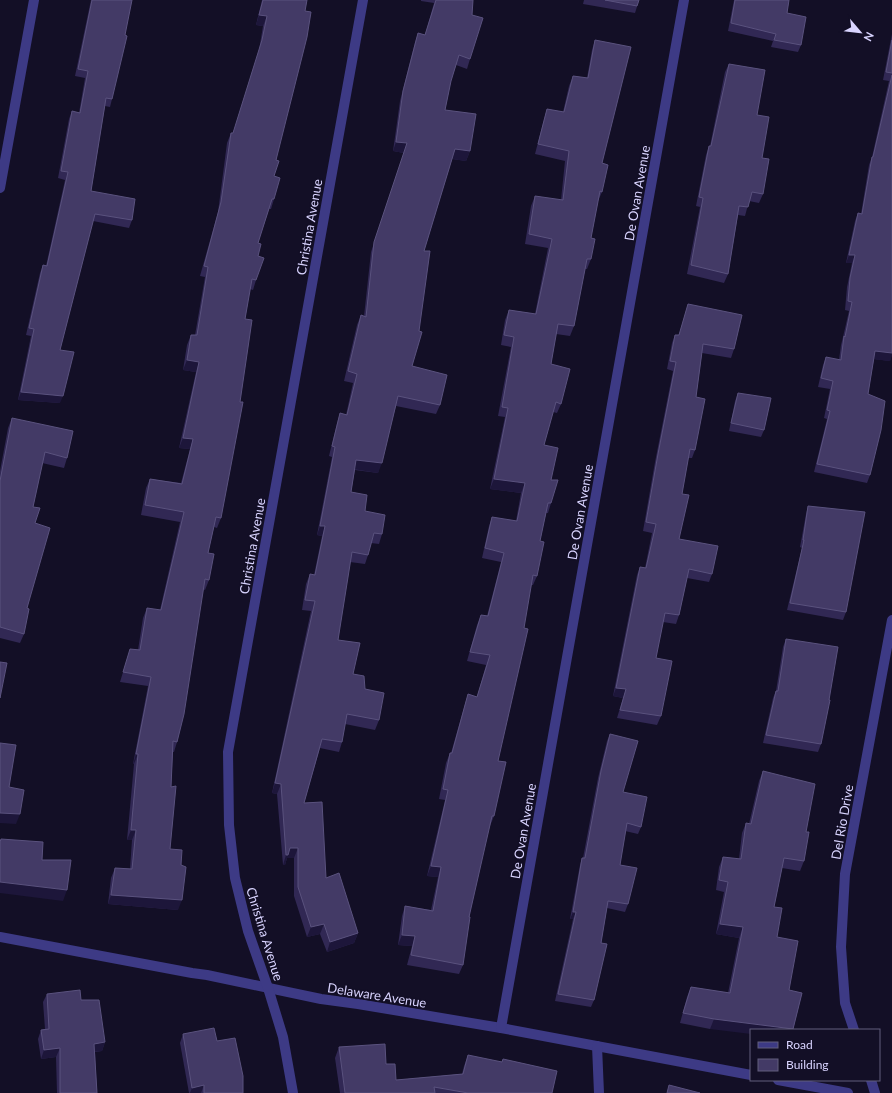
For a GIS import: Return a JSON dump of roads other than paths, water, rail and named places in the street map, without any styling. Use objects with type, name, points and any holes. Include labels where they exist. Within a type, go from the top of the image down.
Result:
[{"type":"street","points":[[0,188],[34,0]]},
{"type":"street","name":"Christina Avenue","points":[[293,1093],[283,1037],[248,931],[235,878],[229,825],[228,752],[363,0]]},
{"type":"street","name":"De Ovan Avenue","points":[[501,1028],[684,0]]},
{"type":"street","name":"Del Rio Drive","points":[[854,1029],[845,1003],[841,947],[845,874],[892,620]]},
{"type":"street","name":"Delaware Avenue","points":[[0,938],[207,975],[321,999],[501,1028],[750,1075]]},
{"type":"street","points":[[597,1046],[599,1093]]},
{"type":"street","points":[[783,1081],[848,1093]]},
{"type":"street","points":[[871,1081],[875,1093]]}]
